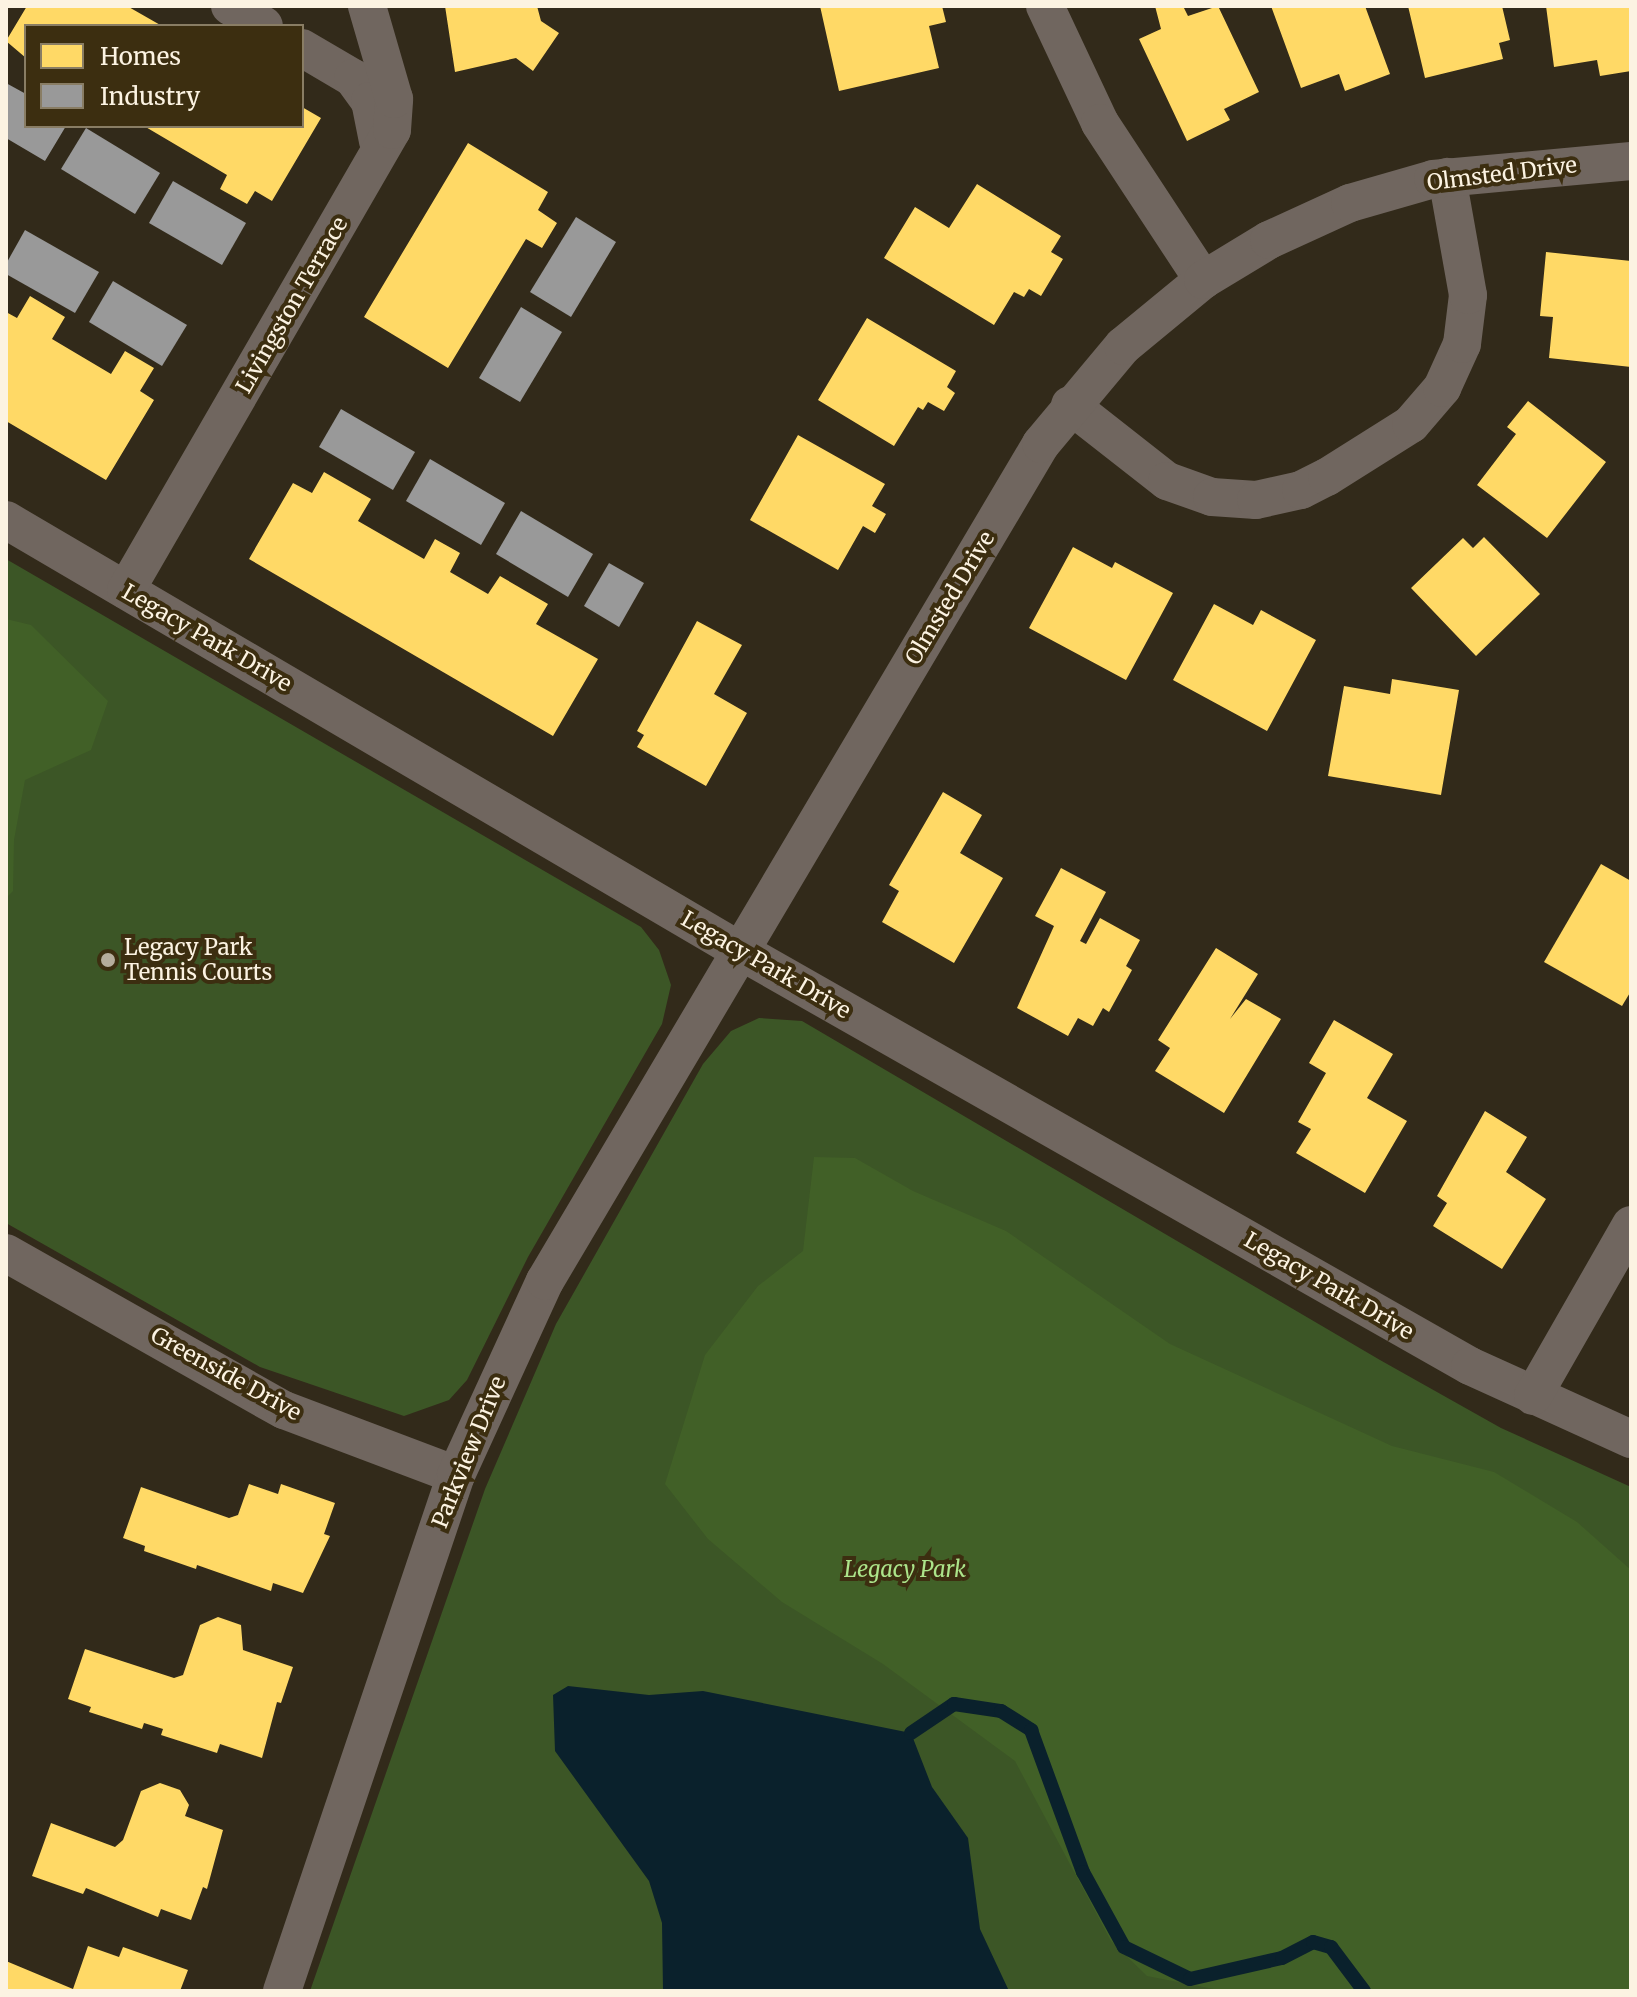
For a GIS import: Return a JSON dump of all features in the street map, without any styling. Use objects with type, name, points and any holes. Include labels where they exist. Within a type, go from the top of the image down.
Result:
[{"type":"street","points":[[230,6],[261,24]]},
{"type":"street","name":"Livingston Terrace","points":[[126,590],[392,130],[394,99],[367,6]]},
{"type":"street","points":[[1045,6],[1100,123],[1203,280]]},
{"type":"street","points":[[304,49],[353,78],[370,101],[379,128],[377,156]]},
{"type":"street","name":"Olmsted Drive","points":[[742,952],[1041,444],[1070,405],[1123,346],[1203,280],[1269,240],[1350,203],[1447,177],[1631,161]]},
{"type":"street","points":[[1070,405],[1167,481],[1212,497],[1256,500],[1301,490],[1327,477],[1411,424],[1442,388],[1462,344],[1468,295],[1447,177]]},
{"type":"street","name":"Legacy Park Drive","points":[[6,520],[742,952],[1470,1366],[1631,1439]]},
{"type":"street","name":"Parkview Drive","points":[[282,1991],[456,1475],[545,1281],[742,952]]},
{"type":"street","points":[[1533,1396],[1631,1225]]},
{"type":"street","name":"Greenside Drive","points":[[6,1253],[284,1410],[456,1475]]},
{"type":"green space","points":[[6,559],[641,927],[659,950],[671,985],[662,1024],[528,1257],[467,1380],[449,1400],[404,1416],[260,1367],[6,1223]]},
{"type":"green space","points":[[6,619],[31,625],[108,701],[91,750],[25,780],[14,840],[13,891],[6,898]]},
{"type":"green space","name":"Legacy Park","points":[[759,1018],[802,1021],[1380,1360],[1501,1428],[1631,1487],[1631,1991],[310,1991],[485,1489],[556,1324],[703,1064],[731,1031]]},
{"type":"green space","points":[[814,1157],[855,1158],[913,1191],[1006,1231],[1170,1344],[1392,1446],[1494,1472],[1577,1522],[1631,1570],[1631,1991],[1224,1991],[1147,1976],[1111,1941],[1015,1761],[883,1664],[782,1602],[708,1539],[665,1484],[705,1355],[758,1286],[803,1251]]},
{"type":"water","points":[[568,1686],[649,1695],[703,1691],[911,1733],[932,1787],[968,1838],[980,1929],[1009,1991],[663,1991],[662,1923],[649,1881],[555,1751],[553,1695]]},
{"type":"building: Homes","points":[[27,6],[127,6],[158,24],[24,24],[24,56],[6,41]]},
{"type":"building: Homes","points":[[445,6],[537,6],[541,21],[559,33],[533,71],[516,58],[455,72]]},
{"type":"building: Homes","points":[[820,6],[942,6],[946,22],[929,26],[939,68],[839,91]]},
{"type":"building: Homes","points":[[1155,6],[1183,6],[1188,16],[1218,6],[1259,92],[1224,109],[1230,120],[1187,141],[1139,39],[1161,29]]},
{"type":"building: Homes","points":[[1271,6],[1365,6],[1390,74],[1345,91],[1339,74],[1301,88]]},
{"type":"building: Homes","points":[[1408,6],[1502,6],[1510,40],[1499,43],[1503,59],[1425,78]]},
{"type":"building: Homes","points":[[1546,6],[1631,6],[1631,71],[1600,76],[1597,60],[1554,67]]},
{"type":"building: Homes","points":[[304,108],[321,118],[272,201],[255,191],[247,204],[220,189],[227,175],[147,128],[304,128]]},
{"type":"building: Homes","points":[[468,143],[548,192],[538,210],[557,223],[542,248],[526,239],[448,368],[364,317]]},
{"type":"building: Homes","points":[[977,184],[1061,236],[1051,252],[1063,259],[1041,296],[1029,289],[1024,297],[1014,292],[994,325],[884,258],[915,207],[949,228]]},
{"type":"building: Homes","points":[[1546,252],[1631,261],[1631,367],[1549,358],[1553,317],[1540,316]]},
{"type":"building: Homes","points":[[30,296],[65,317],[52,339],[111,374],[125,351],[154,368],[140,391],[154,400],[106,480],[6,421],[6,312],[17,318]]},
{"type":"building: Homes","points":[[867,318],[956,371],[947,387],[955,393],[944,411],[928,402],[923,410],[918,407],[894,446],[818,400]]},
{"type":"building: Homes","points":[[1528,401],[1606,462],[1547,538],[1477,485],[1516,434],[1507,427]]},
{"type":"building: Homes","points":[[798,435],[885,484],[872,506],[886,514],[875,533],[863,526],[838,570],[750,520]]},
{"type":"building: Homes","points":[[324,472],[371,499],[358,521],[424,559],[435,539],[460,553],[450,572],[488,594],[500,576],[548,604],[536,624],[598,659],[553,736],[249,559],[293,483],[312,493]]},
{"type":"building: Homes","points":[[1484,537],[1540,594],[1476,656],[1411,588],[1463,538],[1473,548]]},
{"type":"building: Homes","points":[[1073,547],[1112,568],[1115,562],[1173,593],[1126,680],[1029,628]]},
{"type":"building: Homes","points":[[1214,604],[1253,625],[1261,610],[1316,640],[1267,731],[1173,680]]},
{"type":"building: Homes","points":[[697,621],[742,645],[714,694],[747,713],[706,786],[637,747],[644,735],[637,731]]},
{"type":"building: Homes","points":[[1392,679],[1459,690],[1441,795],[1328,776],[1344,686],[1390,694]]},
{"type":"building: Homes","points":[[943,792],[982,815],[960,853],[1003,878],[954,963],[882,922],[899,891],[889,885]]},
{"type":"building: Homes","points":[[1601,864],[1631,881],[1631,991],[1622,1006],[1544,962]]},
{"type":"building: Homes","points":[[1061,868],[1106,892],[1080,941],[1086,944],[1100,918],[1140,940],[1126,966],[1132,970],[1109,1012],[1103,1008],[1093,1026],[1078,1018],[1068,1036],[1017,1008],[1054,926],[1035,916]]},
{"type":"building: Homes","points":[[1216,948],[1258,974],[1230,1019],[1246,999],[1281,1019],[1224,1113],[1155,1071],[1170,1048],[1158,1040]]},
{"type":"building: Homes","points":[[1334,1020],[1393,1054],[1367,1098],[1407,1121],[1365,1193],[1296,1153],[1311,1129],[1298,1122],[1326,1073],[1309,1063]]},
{"type":"building: Homes","points":[[1485,1111],[1527,1137],[1506,1172],[1546,1199],[1502,1269],[1433,1226],[1447,1203],[1437,1196]]},
{"type":"building: Homes","points":[[249,1484],[278,1494],[281,1484],[335,1503],[324,1534],[330,1536],[303,1593],[273,1583],[271,1591],[197,1565],[196,1569],[144,1551],[145,1546],[123,1538],[141,1487],[229,1518],[238,1515]]},
{"type":"building: Homes","points":[[218,1617],[241,1625],[243,1650],[293,1667],[281,1703],[277,1702],[262,1758],[220,1744],[217,1753],[161,1735],[163,1729],[144,1723],[142,1729],[89,1712],[91,1707],[68,1699],[85,1649],[174,1678],[183,1675],[200,1625]]},
{"type":"building: Homes","points":[[160,1783],[180,1790],[189,1805],[185,1816],[223,1830],[207,1889],[203,1887],[191,1920],[161,1909],[158,1917],[86,1888],[83,1894],[32,1876],[51,1823],[115,1847],[123,1840],[141,1791]]},
{"type":"building: Homes","points":[[88,1946],[119,1957],[123,1947],[188,1970],[180,1991],[6,1991],[6,1961],[73,1989]]},
{"type":"building: Industry","points":[[6,83],[24,93],[24,128],[65,128],[45,161],[6,138]]},
{"type":"building: Industry","points":[[86,128],[160,173],[135,214],[61,169]]},
{"type":"building: Industry","points":[[173,181],[246,223],[222,265],[149,223]]},
{"type":"building: Industry","points":[[576,217],[616,242],[571,317],[530,292]]},
{"type":"building: Industry","points":[[25,230],[99,272],[75,313],[6,274],[6,264]]},
{"type":"building: Industry","points":[[113,281],[187,325],[162,366],[89,322]]},
{"type":"building: Industry","points":[[521,307],[562,332],[520,402],[479,378]]},
{"type":"building: Industry","points":[[341,409],[415,452],[393,490],[319,447]]},
{"type":"building: Industry","points":[[430,459],[505,503],[481,545],[406,501]]},
{"type":"building: Industry","points":[[521,511],[593,554],[568,597],[496,554]]},
{"type":"building: Industry","points":[[609,563],[644,583],[619,627],[584,606]]},
{"type":"waterway","points":[[911,1733],[954,1704],[1001,1711],[1031,1730],[1083,1872],[1124,1947],[1190,1979],[1282,1958],[1313,1942],[1331,1947],[1364,1991]]},
{"type":"place","name":"Legacy Park Tennis Courts","points":[[108,960]]}]
